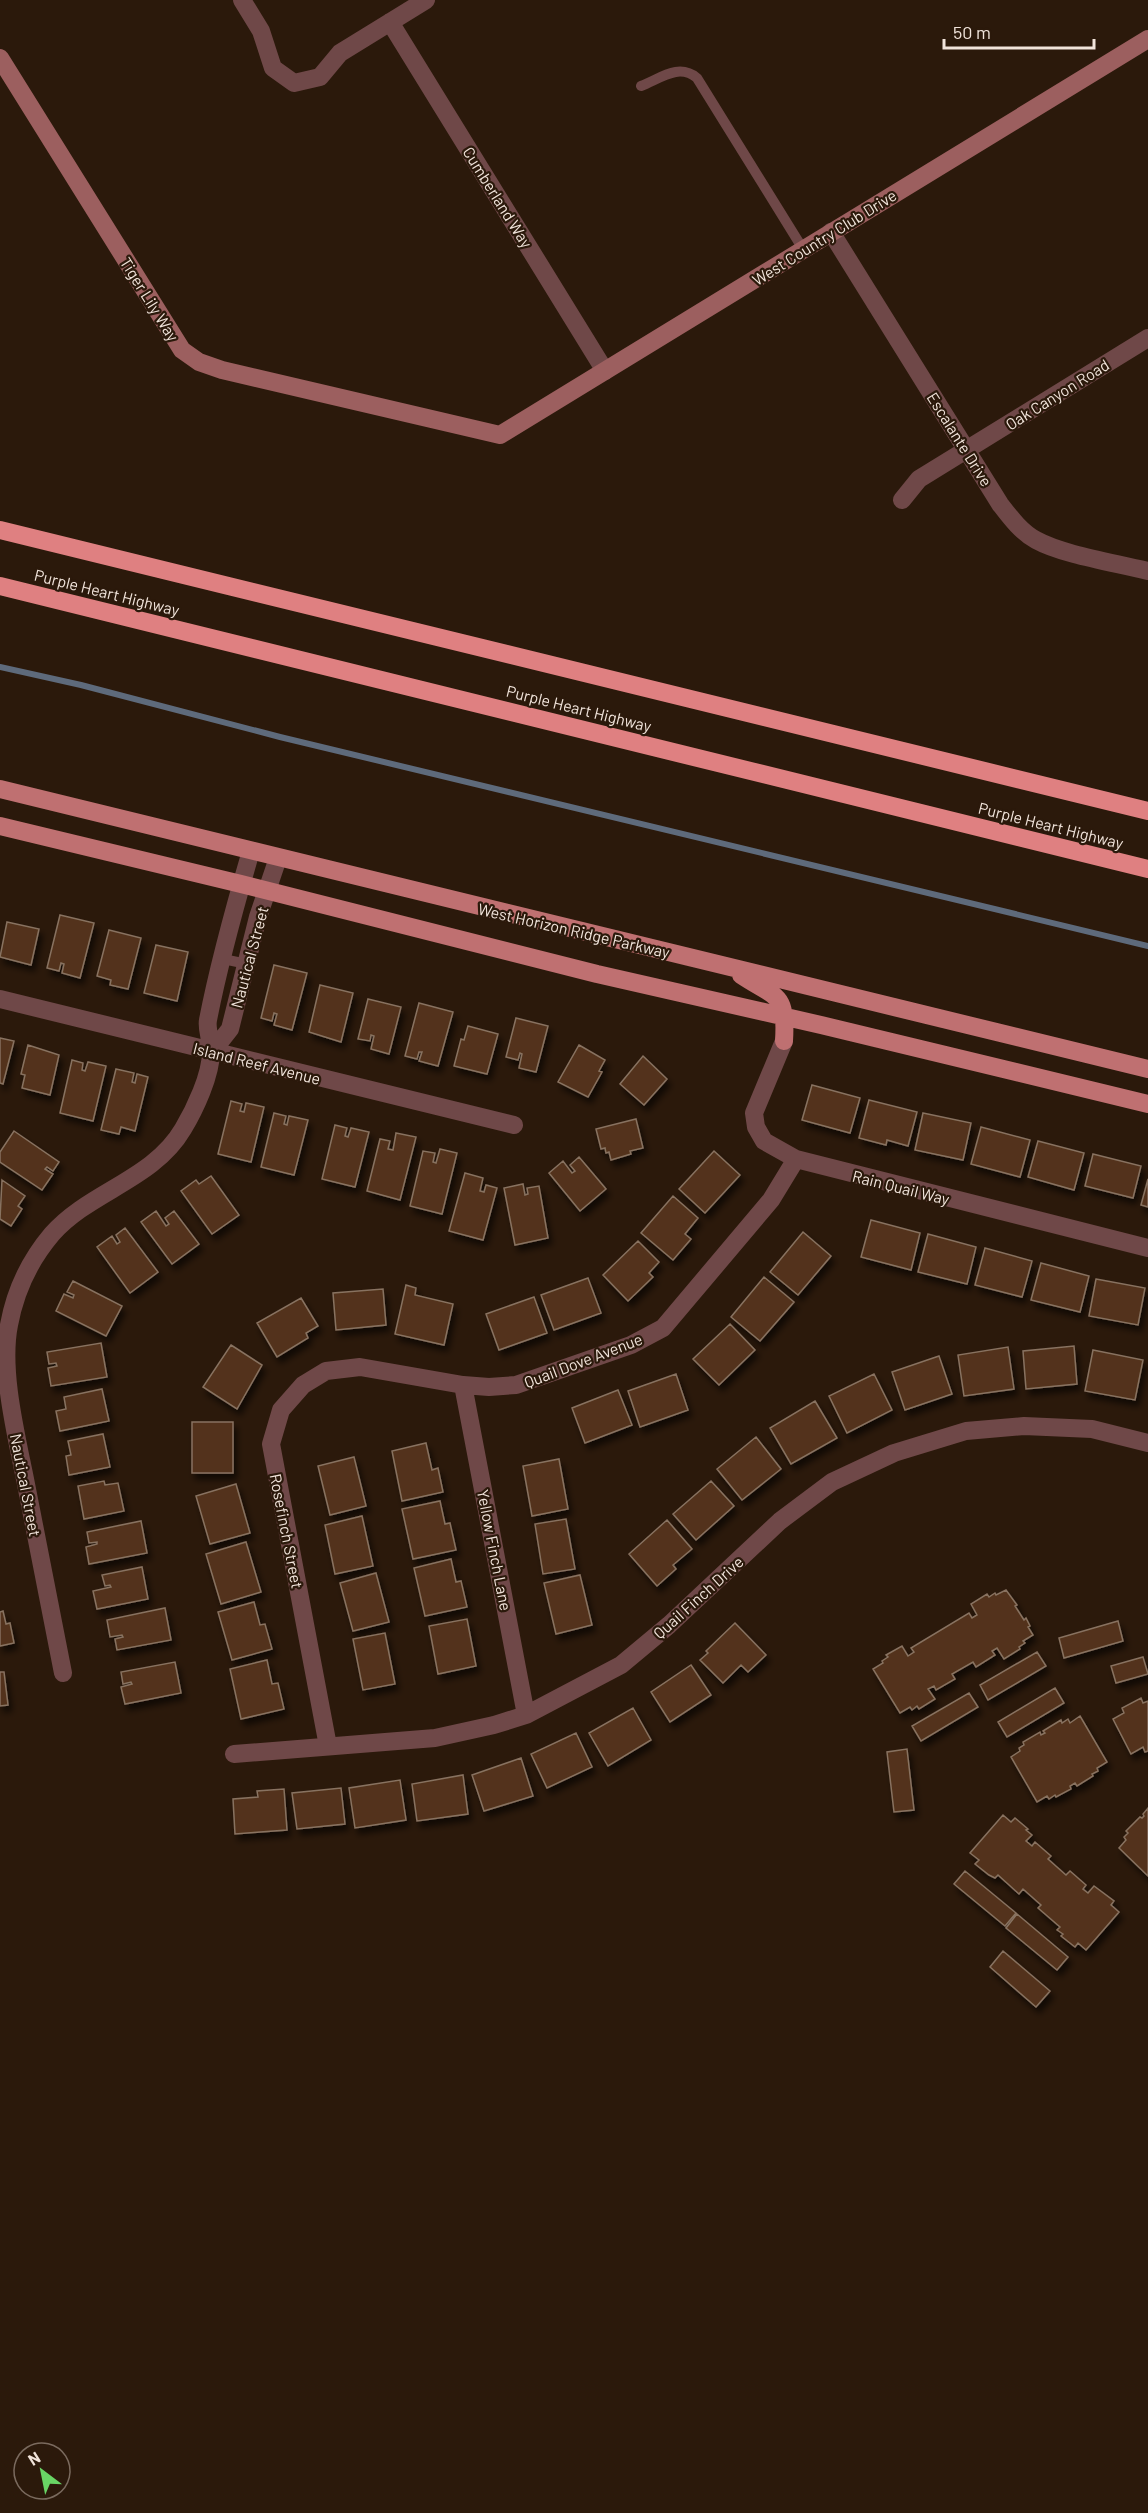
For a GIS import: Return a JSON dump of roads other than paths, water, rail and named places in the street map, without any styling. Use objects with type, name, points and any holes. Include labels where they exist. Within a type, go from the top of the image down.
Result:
[{"type":"highway","points":[[0,530],[1148,811]]},
{"type":"highway","name":"Purple Heart Highway","points":[[0,586],[1148,869]]},
{"type":"main road","name":"West Horizon Ridge Parkway","points":[[0,789],[602,938],[727,965],[1148,1069]]},
{"type":"main road","points":[[0,826],[267,890],[597,974],[821,1024],[1148,1104]]},
{"type":"main road","points":[[727,965],[778,998],[785,1016],[784,1041]]},
{"type":"main road","points":[[784,1041],[803,1029],[821,1024]]},
{"type":"street","points":[[242,0],[261,31],[273,68],[294,82],[320,77],[340,53],[426,0]]},
{"type":"street","name":"Cumberland Way","points":[[390,22],[605,371]]},
{"type":"street","name":"West Country Club Drive","points":[[500,435],[1148,39]]},
{"type":"street","name":"Tiger Lily Way","points":[[0,58],[173,338],[190,356],[199,362],[222,370],[500,435]]},
{"type":"street","name":"Escalante Drive","points":[[831,232],[1000,504],[1017,525],[1035,540],[1148,571]]},
{"type":"street","name":"Oak Canyon Road","points":[[902,500],[919,479],[1148,338]]},
{"type":"street","name":"Nautical Street","points":[[212,1052],[207,1024],[251,851]]},
{"type":"street","name":"Nautical Street","points":[[63,1673],[8,1430],[6,1351],[8,1326],[23,1279],[36,1255],[53,1233],[76,1211],[148,1168],[182,1131],[198,1101],[212,1052],[231,1029],[267,890],[278,858]]},
{"type":"street","name":"Island Reef Avenue","points":[[0,999],[514,1125]]},
{"type":"street","name":"Rain Quail Way","points":[[784,1041],[754,1113],[756,1127],[764,1141],[796,1159],[1148,1248]]},
{"type":"street","name":"Quail Dove Avenue","points":[[360,1367],[489,1388],[516,1385],[631,1345],[663,1328],[771,1200],[796,1159]]},
{"type":"street","name":"Rosefinch Street","points":[[328,1746],[271,1444],[281,1410],[303,1385],[326,1371],[360,1367]]},
{"type":"street","name":"Yellow Finch Lane","points":[[463,1385],[526,1715]]},
{"type":"street","name":"Quail Finch Drive","points":[[234,1754],[435,1738],[494,1725],[526,1715],[621,1665],[669,1625],[780,1521],[832,1482],[894,1453],[966,1431],[1024,1426],[1092,1429],[1148,1443]]},
{"type":"lane","points":[[641,86],[680,70],[689,71],[697,78],[803,249]]},
{"type":"lane","points":[[223,959],[247,964]]},
{"type":"waterway","points":[[0,667],[81,685],[280,737],[1148,946]]}]
